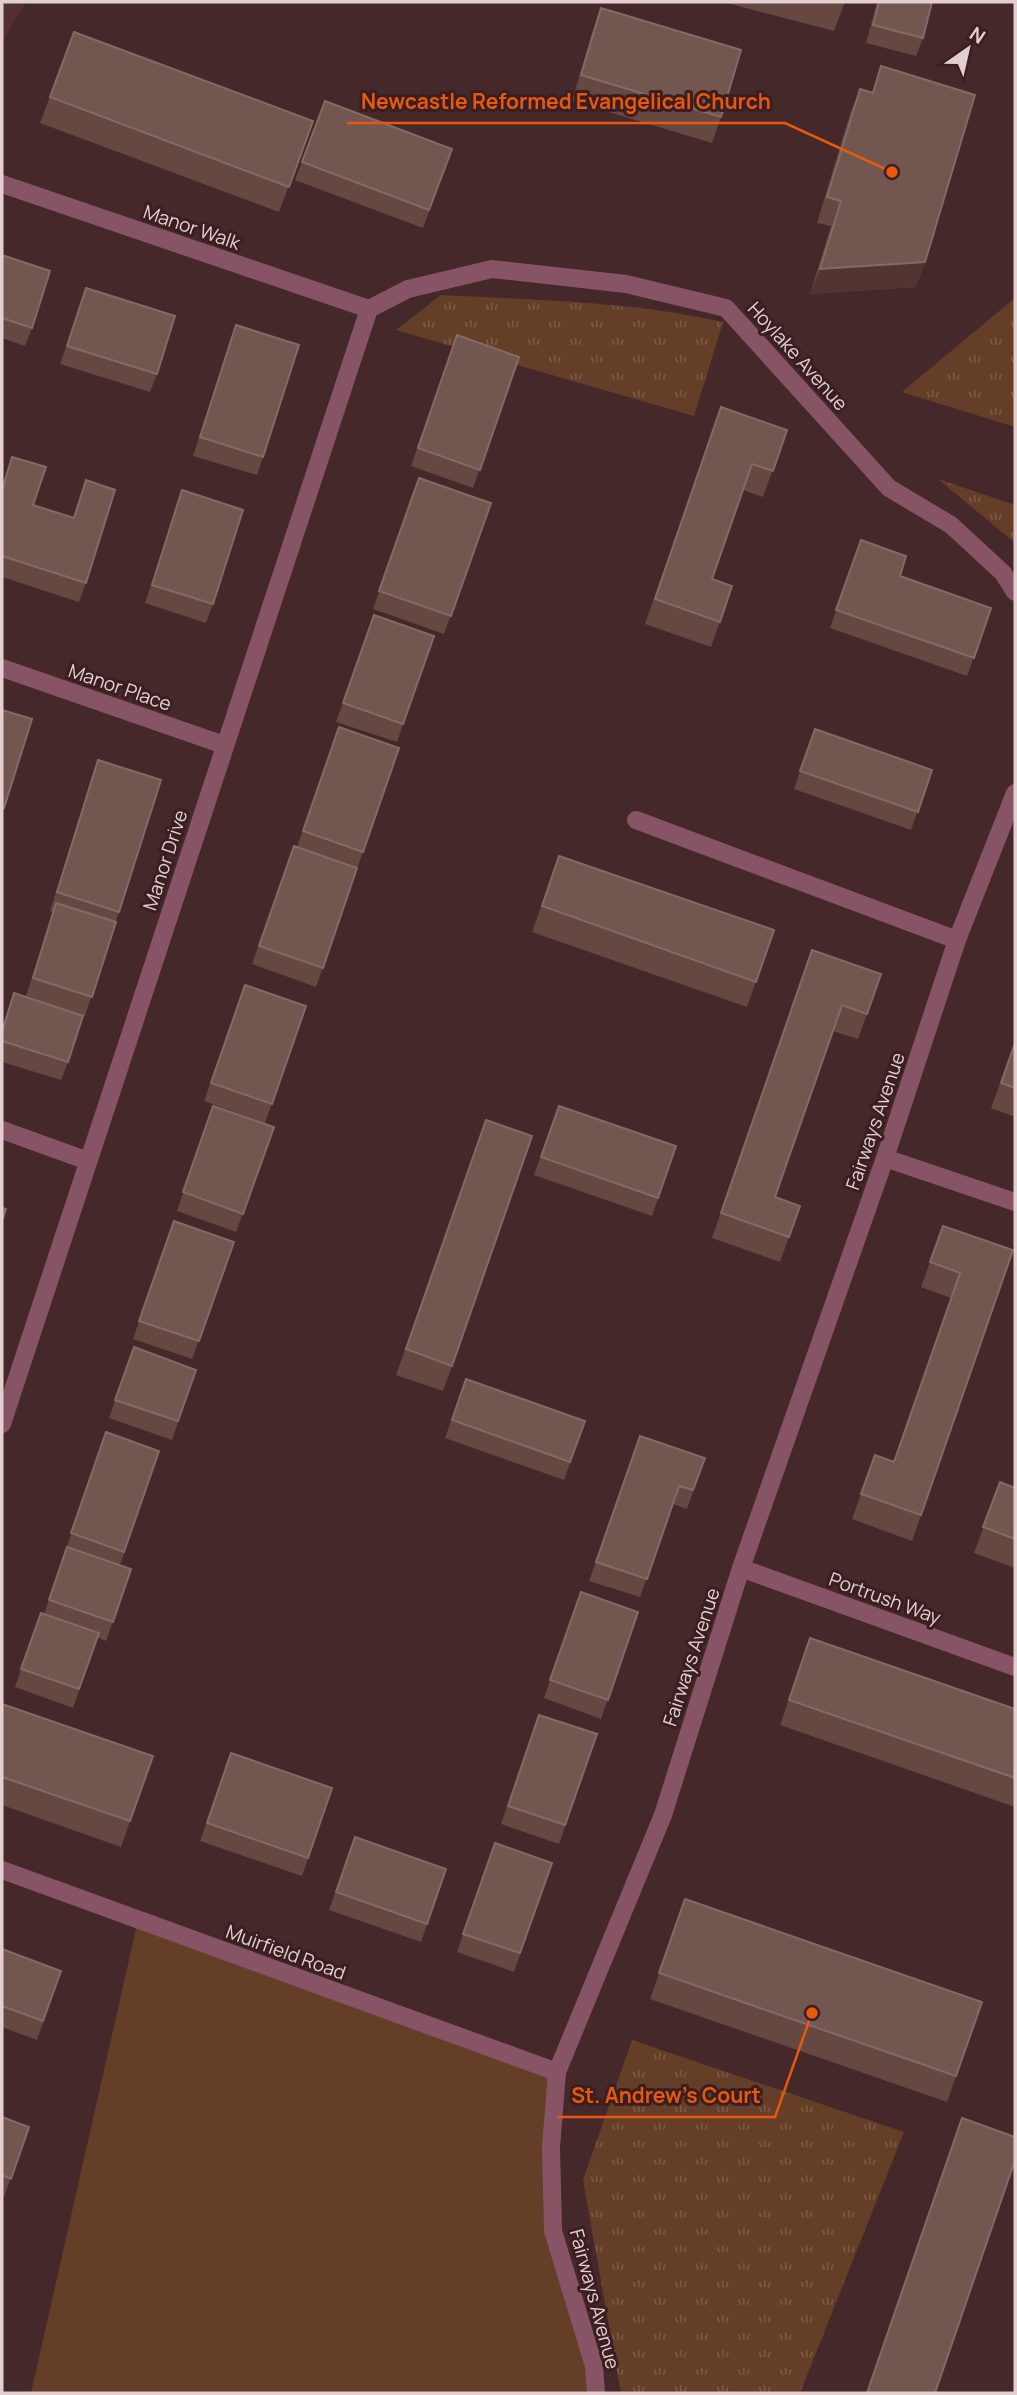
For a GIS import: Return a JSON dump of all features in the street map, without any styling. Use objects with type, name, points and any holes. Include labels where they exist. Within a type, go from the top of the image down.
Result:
[{"type":"street","name":"Manor Walk","points":[[2,184],[369,309]]},
{"type":"street","name":"Hoylake Avenue","points":[[369,309],[408,289],[492,269],[626,284],[726,308],[889,488],[951,524],[1003,573],[1015,592]]},
{"type":"street","name":"Manor Drive","points":[[2,1424],[369,309]]},
{"type":"street","name":"Manor Place","points":[[2,668],[224,745]]},
{"type":"street","name":"Fairways Avenue","points":[[596,2393],[594,2366],[553,2231],[551,2147],[557,2072],[663,1815],[741,1569],[885,1158],[957,940],[1015,793]]},
{"type":"street","points":[[635,820],[957,940]]},
{"type":"street","points":[[2,1130],[88,1161]]},
{"type":"street","points":[[885,1158],[1015,1202]]},
{"type":"street","name":"Portrush Way","points":[[741,1569],[1015,1667]]},
{"type":"street","name":"Muirfield Road","points":[[2,1870],[557,2072]]},
{"type":"shaded area","points":[[2,2],[26,2],[2,43]]},
{"type":"green space","points":[[441,295],[618,306],[723,322],[694,416],[396,330]]},
{"type":"green space","points":[[1015,298],[1015,427],[902,392]]},
{"type":"green space","points":[[938,479],[1015,505],[1015,543]]},
{"type":"green space","points":[[138,1920],[557,2072],[553,2231],[596,2393],[31,2393]]},
{"type":"green space","points":[[632,2040],[904,2132],[800,2393],[621,2393],[583,2180]]},
{"type":"building","points":[[879,2],[932,2],[923,38],[873,25]]},
{"type":"building","points":[[601,8],[741,50],[721,117],[581,75]]},
{"type":"building","points":[[74,32],[313,121],[289,187],[50,97]]},
{"type":"building","points":[[881,66],[975,95],[925,262],[820,269],[841,201],[827,197],[860,89],[873,93]]},
{"type":"building","points":[[325,101],[452,149],[429,210],[302,162]]},
{"type":"building","points":[[2,255],[50,271],[32,328],[2,318]]},
{"type":"building","points":[[86,288],[175,316],[157,374],[67,346]]},
{"type":"building","points":[[236,325],[299,345],[263,457],[200,437]]},
{"type":"building","points":[[457,335],[519,357],[480,470],[418,448]]},
{"type":"building","points":[[721,407],[787,430],[773,471],[752,464],[712,579],[732,586],[720,622],[655,599]]},
{"type":"building","points":[[12,457],[46,467],[33,505],[74,518],[86,480],[115,490],[86,583],[2,556],[2,490]]},
{"type":"building","points":[[419,478],[491,503],[451,616],[379,591]]},
{"type":"building","points":[[182,490],[243,510],[213,604],[152,585]]},
{"type":"building","points":[[861,540],[906,556],[900,576],[991,608],[974,658],[836,610]]},
{"type":"building","points":[[374,615],[434,636],[403,724],[343,703]]},
{"type":"building","points":[[2,710],[32,719],[4,808],[2,807]]},
{"type":"building","points":[[339,727],[399,748],[363,852],[303,831]]},
{"type":"building","points":[[815,729],[932,770],[918,812],[800,771]]},
{"type":"building","points":[[98,760],[161,780],[119,912],[57,892]]},
{"type":"building","points":[[294,846],[357,868],[323,968],[259,946]]},
{"type":"building","points":[[559,856],[774,930],[756,982],[542,906]]},
{"type":"building","points":[[56,903],[116,922],[92,997],[33,978]]},
{"type":"building","points":[[812,950],[881,974],[867,1014],[842,1005],[775,1197],[800,1206],[789,1237],[721,1213]]},
{"type":"building","points":[[245,985],[306,1006],[272,1104],[211,1083]]},
{"type":"building","points":[[14,993],[83,1016],[68,1062],[2,1041],[2,1032]]},
{"type":"building","points":[[1015,1043],[1015,1088],[1001,1083]]},
{"type":"building","points":[[213,1106],[274,1127],[243,1214],[183,1192]]},
{"type":"building","points":[[559,1106],[676,1146],[658,1198],[541,1157]]},
{"type":"building","points":[[486,1120],[532,1136],[452,1366],[406,1349]]},
{"type":"building","points":[[174,1221],[234,1242],[199,1341],[139,1321]]},
{"type":"building","points":[[943,1226],[1013,1250],[921,1515],[861,1494],[875,1455],[894,1462],[960,1273],[930,1262]]},
{"type":"building","points":[[134,1347],[196,1370],[178,1421],[115,1400]]},
{"type":"building","points":[[466,1379],[585,1421],[570,1462],[452,1420]]},
{"type":"building","points":[[106,1432],[159,1451],[124,1552],[71,1533]]},
{"type":"building","points":[[640,1436],[705,1458],[693,1490],[679,1486],[647,1579],[596,1562]]},
{"type":"building","points":[[1000,1482],[1015,1488],[1015,1539],[983,1527]]},
{"type":"building","points":[[67,1547],[131,1569],[113,1622],[49,1600]]},
{"type":"building","points":[[581,1592],[638,1612],[608,1700],[550,1680]]},
{"type":"building","points":[[41,1613],[99,1633],[79,1689],[21,1669]]},
{"type":"building","points":[[810,1638],[1015,1709],[1015,1778],[789,1700]]},
{"type":"building","points":[[2,1704],[153,1756],[130,1821],[2,1777]]},
{"type":"building","points":[[539,1715],[597,1734],[565,1825],[508,1806]]},
{"type":"building","points":[[231,1753],[332,1788],[308,1858],[207,1823]]},
{"type":"building","points":[[355,1837],[446,1869],[427,1924],[336,1892]]},
{"type":"building","points":[[495,1843],[552,1863],[520,1953],[463,1934]]},
{"type":"building","points":[[685,1899],[982,2002],[956,2076],[659,1973]]},
{"type":"building","points":[[2,1949],[61,1971],[43,2021],[2,2006]]},
{"type":"building","points":[[2,2117],[29,2127],[11,2179],[2,2175]]},
{"type":"building","points":[[962,2118],[1015,2137],[1015,2160],[935,2393],[867,2393]]},
{"type":"place","name":"Newcastle Reformed Evangelical Church","points":[[892,172]]},
{"type":"place","name":"St. Andrew’s Court","points":[[812,2013]]}]
